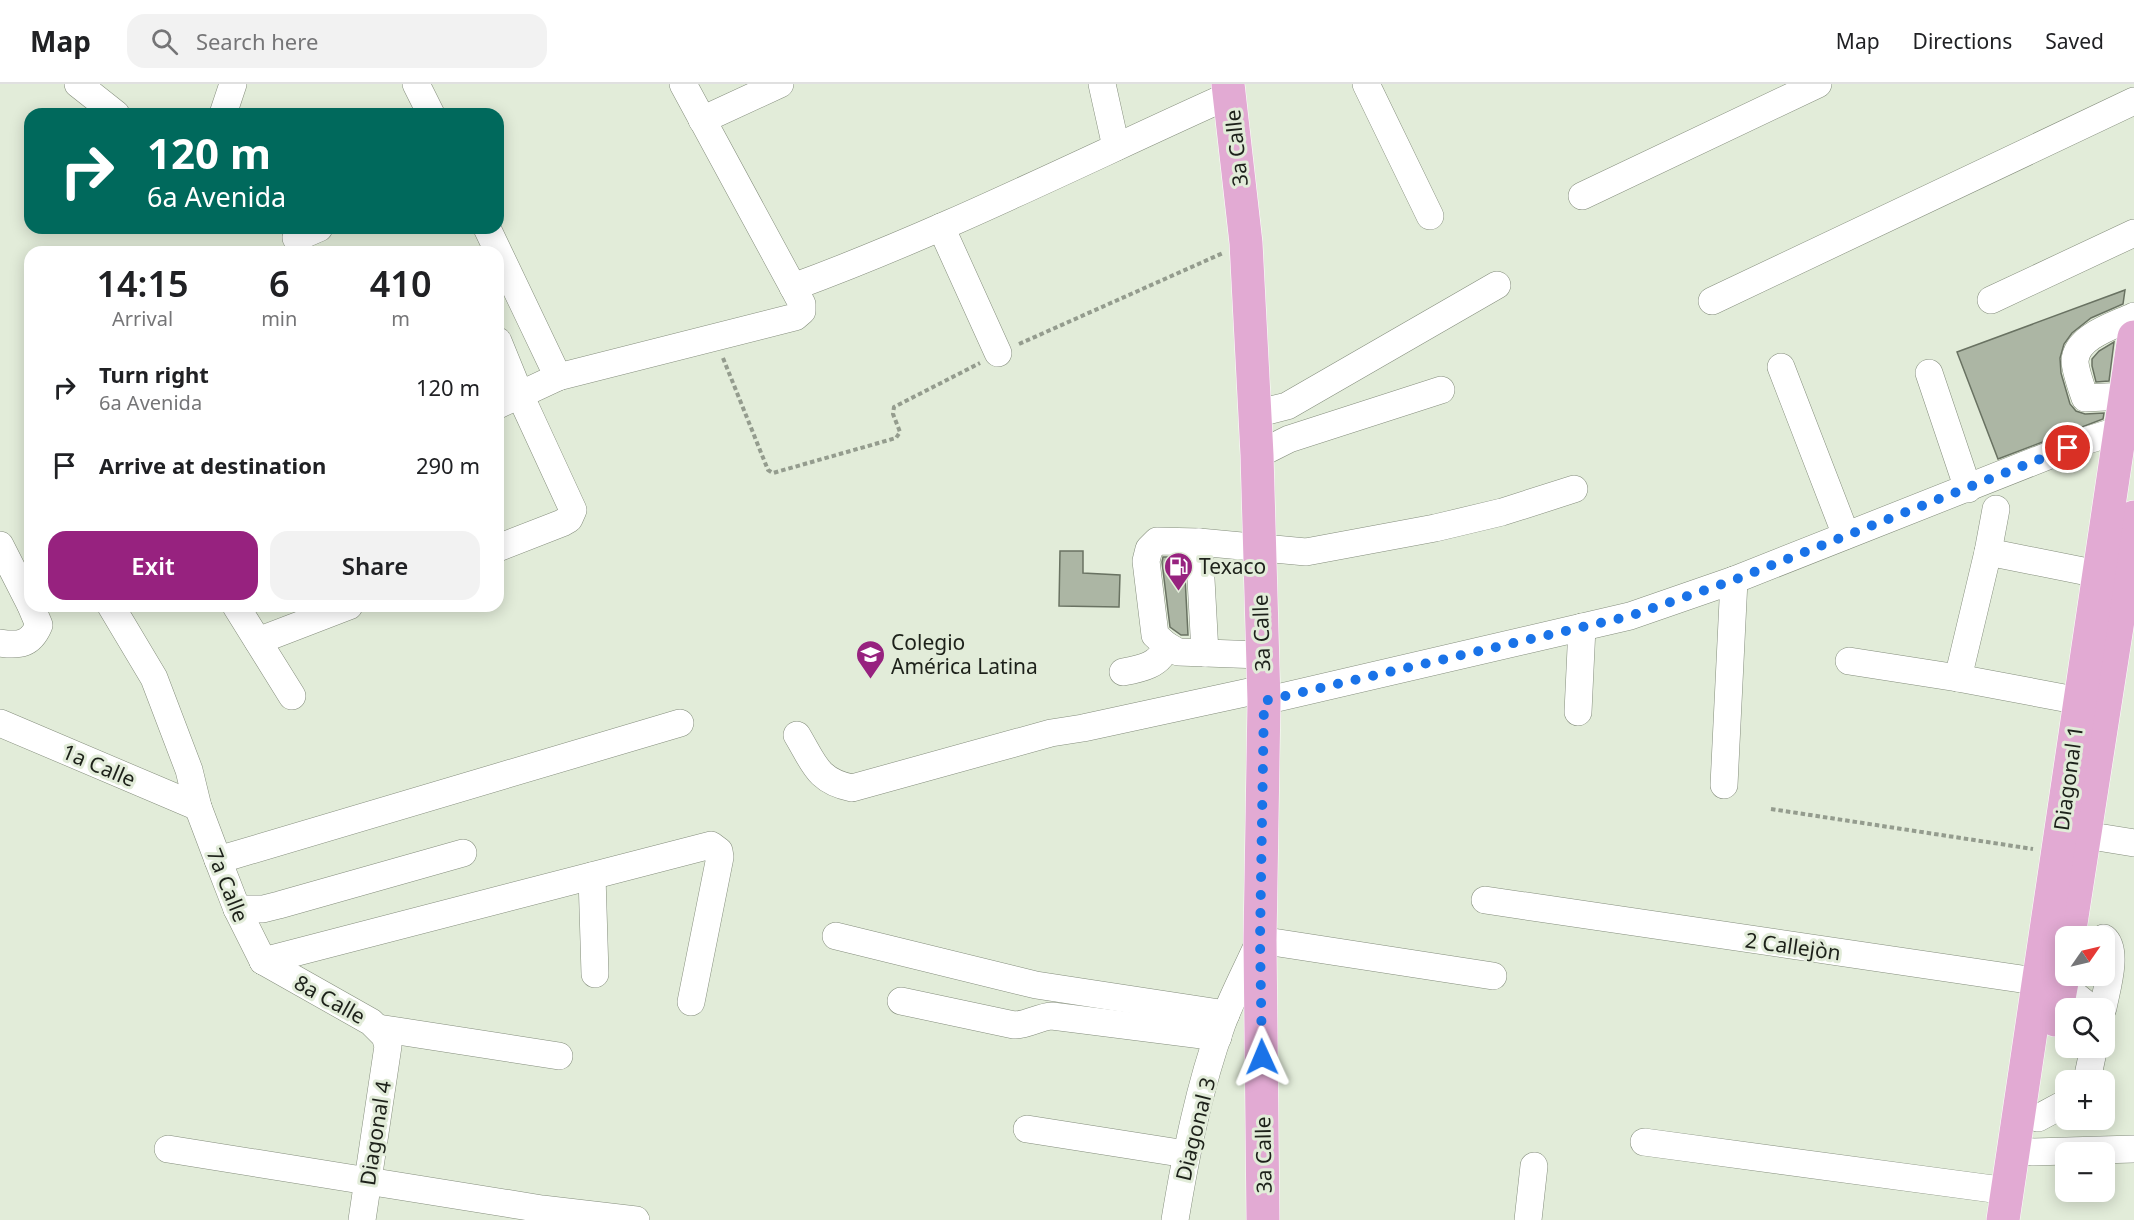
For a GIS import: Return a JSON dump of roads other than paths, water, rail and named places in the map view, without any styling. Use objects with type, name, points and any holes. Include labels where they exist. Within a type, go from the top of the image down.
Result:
[{"type":"main road","name":"3a Calle","points":[[1229,89],[1246,243],[1257,455],[1263,695],[1260,940],[1263,1220]]},
{"type":"main road","name":"Diagonal 1","points":[[2061,926],[2057,853],[2098,574],[2123,449],[2125,396],[2134,337]]},
{"type":"main road","name":"Diagonal 1","points":[[2067,926],[2085,835],[2134,517]]},
{"type":"main road","name":"Diagonal 1","points":[[2006,1205],[2024,1151],[2056,986]]},
{"type":"main road","name":"Diagonal 1","points":[[2024,1220],[2024,1151],[2052,1111],[2060,986]]},
{"type":"street","points":[[78,84],[108,108]]},
{"type":"street","points":[[225,108],[233,84]]},
{"type":"street","points":[[416,84],[428,108]]},
{"type":"street","points":[[509,400],[558,377],[795,317],[802,311],[802,304],[794,287],[683,84]]},
{"type":"street","points":[[702,120],[780,84]]},
{"type":"street","points":[[1102,84],[1116,147]]},
{"type":"street","points":[[1366,84],[1430,216]]},
{"type":"street","points":[[1582,196],[1818,84]]},
{"type":"street","points":[[794,287],[940,227],[1116,147],[1229,89]]},
{"type":"street","points":[[1712,301],[2134,101]]},
{"type":"street","points":[[940,227],[998,353]]},
{"type":"street","points":[[1991,300],[2134,232]]},
{"type":"street","points":[[504,265],[558,377]]},
{"type":"street","points":[[1255,414],[1287,406],[1497,285]]},
{"type":"street","points":[[2088,440],[2085,398],[2075,361],[2080,347],[2088,339],[2134,316]]},
{"type":"street","points":[[1781,367],[1842,525],[1844,536]]},
{"type":"street","points":[[504,373],[509,400],[573,510],[569,519],[562,523],[504,546]]},
{"type":"street","points":[[1929,374],[1968,489]]},
{"type":"street","points":[[1257,455],[1289,439],[1441,390]]},
{"type":"street","points":[[2085,398],[2125,396]]},
{"type":"street","points":[[797,735],[821,774],[834,784],[852,788],[1051,733],[1263,695],[1630,616],[1734,580],[2088,440],[2123,449]]},
{"type":"street","points":[[1261,655],[1178,652],[1155,635],[1146,561],[1149,549],[1157,542],[1199,542],[1306,552],[1435,528],[1502,512],[1574,489]]},
{"type":"street","points":[[1958,678],[1996,509]]},
{"type":"street","points":[[1199,542],[1205,653]]},
{"type":"street","points":[[0,545],[24,593]]},
{"type":"street","points":[[1988,552],[2098,574]]},
{"type":"street","points":[[1724,784],[1734,580]]},
{"type":"street","points":[[0,643],[11,645],[26,642],[34,635],[39,625],[33,612]]},
{"type":"street","name":"7a Calle","points":[[115,612],[154,678],[189,770],[198,807],[218,860],[237,909],[263,961]]},
{"type":"street","points":[[240,612],[292,696]]},
{"type":"street","points":[[258,641],[333,612]]},
{"type":"street","points":[[1578,712],[1582,627]]},
{"type":"street","points":[[1122,672],[1142,668],[1158,659],[1164,654],[1166,645]]},
{"type":"street","points":[[1849,661],[1958,678],[2080,701]]},
{"type":"street","name":"1a Calle","points":[[0,723],[198,807]]},
{"type":"street","points":[[218,860],[680,723]]},
{"type":"street","points":[[2085,835],[2134,843]]},
{"type":"street","points":[[263,961],[711,845],[719,851],[720,857],[691,1002]]},
{"type":"street","points":[[237,909],[271,907],[463,853]]},
{"type":"street","points":[[592,876],[595,974]]},
{"type":"street","points":[[1485,900],[1554,911],[2055,951]]},
{"type":"street","points":[[836,936],[1036,985],[1222,1026]]},
{"type":"street","points":[[1260,940],[1493,976]]},
{"type":"street","name":"Diagonal 3","points":[[1175,1220],[1186,1154],[1222,1026],[1260,940]]},
{"type":"street","name":"8a Calle","points":[[263,961],[371,1022],[383,1037]]},
{"type":"street","points":[[901,1001],[1014,1025],[1025,1025],[1037,1019],[1052,1016],[1222,1026]]},
{"type":"street","points":[[383,1037],[559,1056]]},
{"type":"street","name":"Diagonal 4","points":[[362,1220],[383,1037]]},
{"type":"street","points":[[1027,1129],[1186,1154]]},
{"type":"street","points":[[1644,1142],[2006,1205]]},
{"type":"street","points":[[168,1149],[542,1209],[636,1220]]},
{"type":"street","points":[[2024,1151],[2134,1149]]},
{"type":"street","points":[[1528,1220],[1534,1166]]},
{"type":"place","name":"Texaco","points":[[1178,592]]},
{"type":"place","name":"Colegio América Latina","points":[[870,680]]}]
